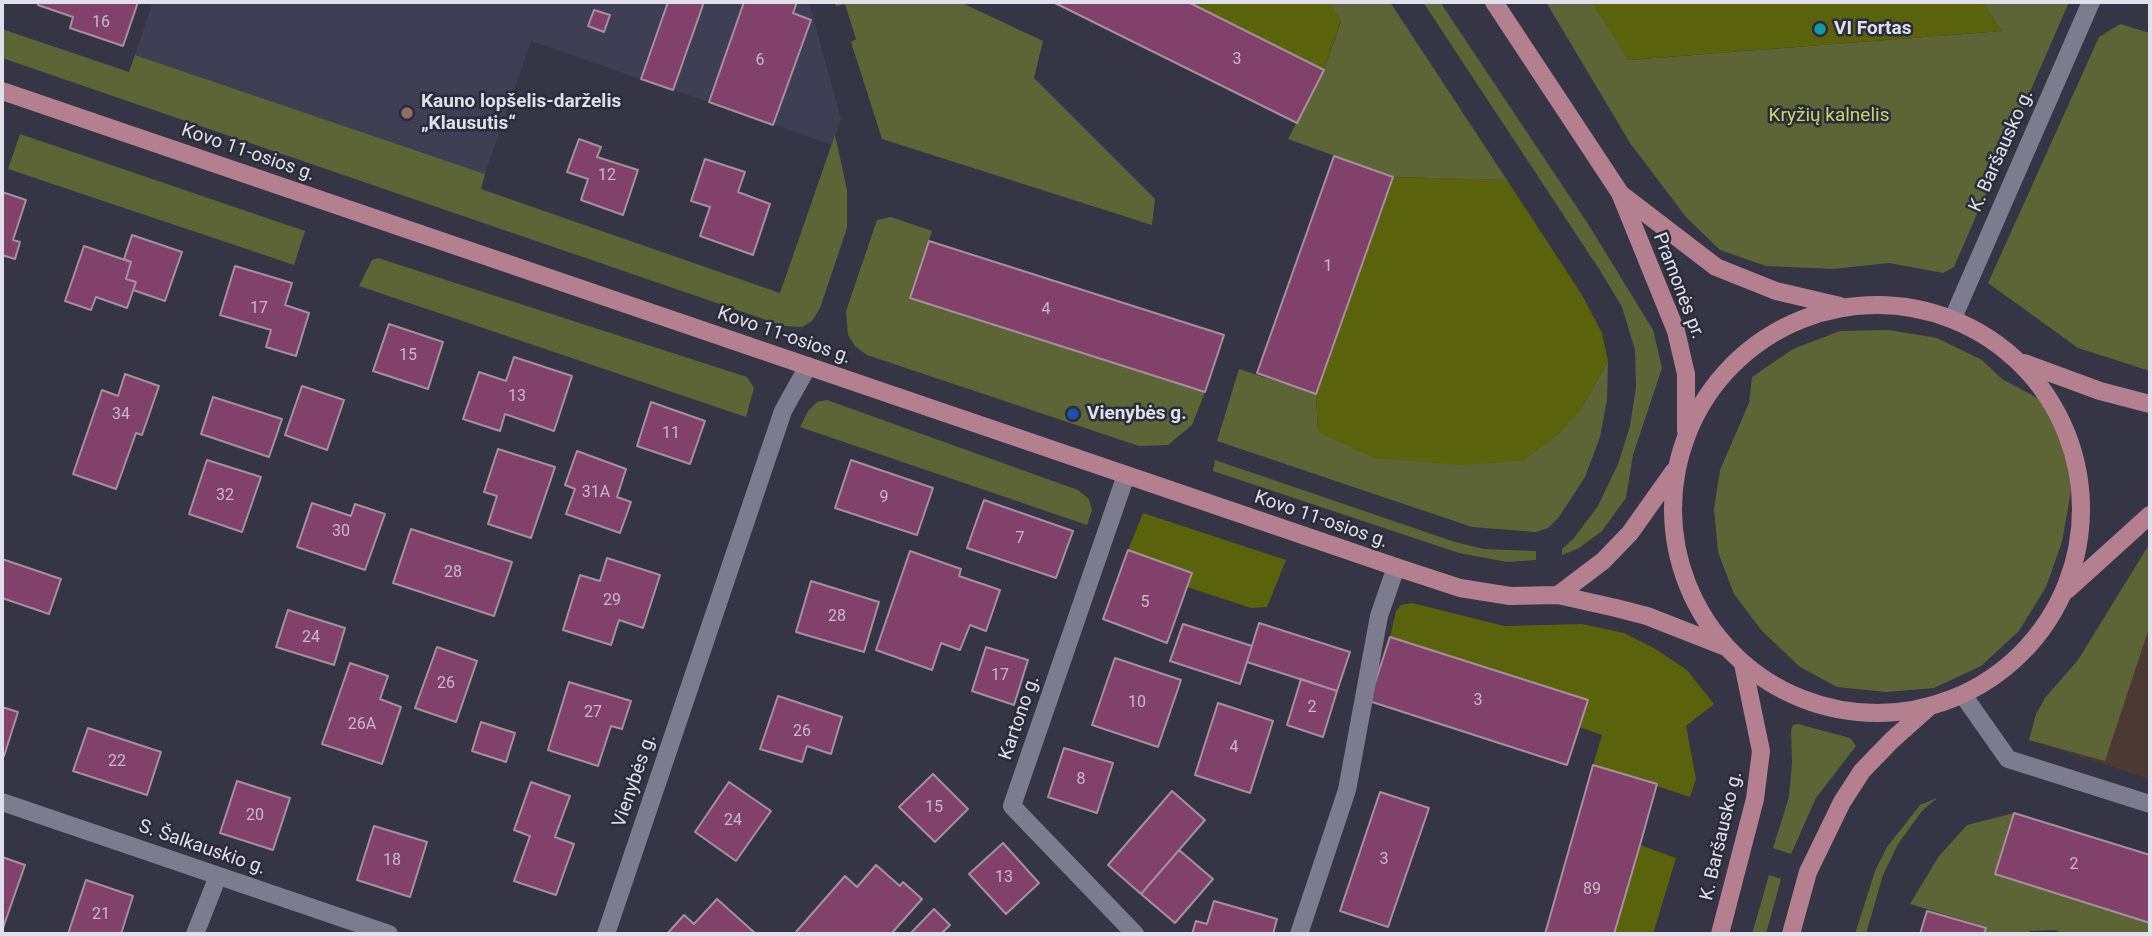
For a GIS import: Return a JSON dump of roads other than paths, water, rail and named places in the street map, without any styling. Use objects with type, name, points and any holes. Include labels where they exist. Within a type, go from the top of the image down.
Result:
[{"type":"main road","name":"Pramonės pr.","points":[[1494,2],[1620,193],[1676,331],[1686,374],[1686,438]]},
{"type":"main road","name":"Kovo 11-osios g.","points":[[2,92],[1396,568],[1460,588],[1510,596],[1558,595],[1647,616],[1726,647]]},
{"type":"main road","name":"Pramonės pr.","points":[[1620,193],[1716,267],[1776,291],[1845,307]]},
{"type":"main road","points":[[1881,304],[1918,308],[1953,318],[2000,344],[2020,362],[2041,385],[2070,440],[2082,501],[2080,532],[2064,592],[2046,624],[2023,652],[1995,676],[1963,695],[1929,707],[1886,713],[1831,709],[1800,698],[1770,684],[1726,647],[1703,616],[1686,581],[1676,544],[1673,505],[1677,466],[1686,438],[1715,384],[1760,341],[1815,314],[1845,307],[1881,304]]},
{"type":"main road","points":[[2020,362],[2100,391],[2150,404]]},
{"type":"main road","points":[[1558,595],[1603,561],[1630,533],[1677,466]]},
{"type":"main road","points":[[2064,592],[2150,515]]},
{"type":"main road","name":"K. Baršausko g.","points":[[1720,934],[1755,799],[1761,751],[1743,664]]},
{"type":"main road","points":[[1791,934],[1808,872],[1842,802],[1862,771],[1929,707]]},
{"type":"street","name":"K. Baršausko g.","points":[[1953,318],[2091,2]]},
{"type":"street","name":"Vienybės g.","points":[[606,934],[783,411],[808,366]]},
{"type":"street","name":"Kartono g.","points":[[1126,475],[1012,806],[1135,934]]},
{"type":"street","points":[[1299,934],[1347,790],[1380,616],[1396,568]]},
{"type":"street","points":[[1963,695],[2008,759],[2150,804]]},
{"type":"street","name":"S. Šalkauskio g.","points":[[2,802],[389,934]]},
{"type":"street","points":[[195,934],[218,876]]},
{"type":"place","name":"VI Fortas","points":[[1820,29]]},
{"type":"place","name":"Kauno lopšelis-darželis „Klausutis“","points":[[407,113]]},
{"type":"place","name":"Vienybės g.","points":[[1073,414]]},
{"type":"park label","name":"Kryžių kalnelis","points":[[1829,116]]}]
